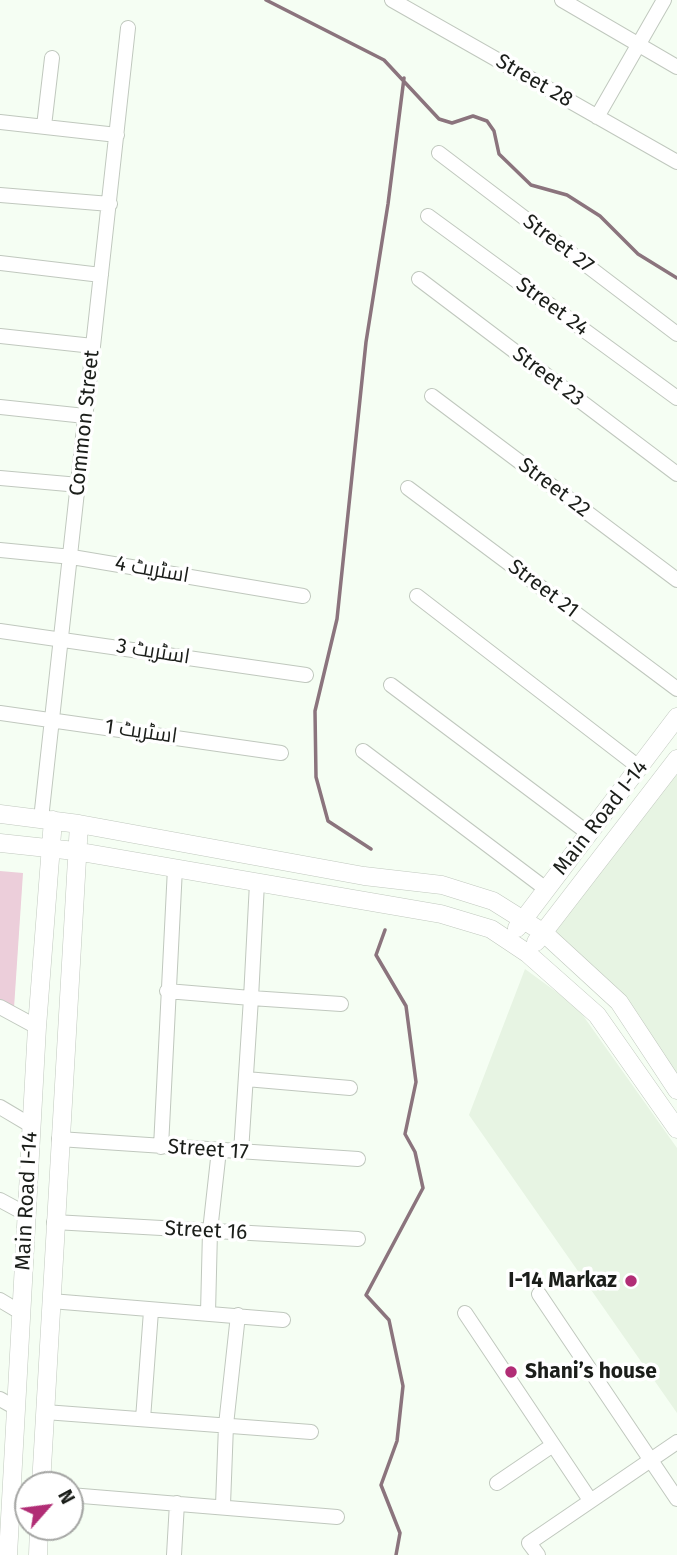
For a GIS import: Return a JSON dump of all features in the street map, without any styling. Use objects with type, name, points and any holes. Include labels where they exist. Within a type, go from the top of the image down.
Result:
[{"type":"main road","name":"Main Road I-14","points":[[509,939],[677,717]]},
{"type":"main road","name":"Main Road I-14","points":[[527,953],[677,759]]},
{"type":"main road","points":[[0,814],[79,824],[364,876],[442,885],[493,901],[544,933],[619,1002],[677,1090]]},
{"type":"main road","name":"Main Road I-14","points":[[8,1555],[5,1520],[8,1403],[20,1312],[49,848],[47,819]]},
{"type":"main road","name":"Main Road I-14","points":[[42,1471],[75,851],[79,824]]},
{"type":"main road","points":[[0,843],[75,851],[441,914],[491,929],[527,953],[597,1015],[677,1129]]},
{"type":"street","name":"Street 28","points":[[392,0],[677,162]]},
{"type":"street","points":[[562,0],[677,67]]},
{"type":"street","points":[[597,117],[664,0]]},
{"type":"street","name":"Common Street","points":[[47,819],[51,719],[72,557],[128,28]]},
{"type":"street","points":[[44,126],[52,58]]},
{"type":"street","points":[[0,122],[117,135]]},
{"type":"street","name":"Street 27","points":[[439,153],[677,334]]},
{"type":"street","points":[[0,195],[110,204]]},
{"type":"street","name":"Street 24","points":[[428,216],[677,398]]},
{"type":"street","points":[[0,263],[101,275]]},
{"type":"street","name":"Street 23","points":[[419,279],[677,474]]},
{"type":"street","points":[[0,336],[93,346]]},
{"type":"street","name":"Street 22","points":[[432,396],[677,580]]},
{"type":"street","points":[[0,407],[85,416]]},
{"type":"street","points":[[0,478],[79,485]]},
{"type":"street","name":"Street 21","points":[[408,488],[677,689]]},
{"type":"street","name":"اسٹریٹ 4","points":[[0,550],[72,557],[303,596]]},
{"type":"street","points":[[417,596],[640,768]]},
{"type":"street","name":"اسٹریٹ 3","points":[[0,631],[306,675]]},
{"type":"street","points":[[391,685],[588,833]]},
{"type":"street","name":"اسٹریٹ 1","points":[[0,713],[281,753]]},
{"type":"street","points":[[363,751],[546,889]]},
{"type":"street","points":[[161,1147],[175,868]]},
{"type":"street","points":[[241,1152],[257,883]]},
{"type":"street","points":[[167,991],[341,1004]]},
{"type":"street","points":[[0,1007],[37,1027]]},
{"type":"street","points":[[246,1079],[350,1088]]},
{"type":"street","points":[[0,1107],[32,1126]]},
{"type":"street","name":"Street 17","points":[[59,1139],[358,1159]]},
{"type":"street","points":[[208,1313],[210,1231],[219,1150]]},
{"type":"street","points":[[0,1200],[26,1214]]},
{"type":"street","name":"Street 16","points":[[54,1222],[358,1239]]},
{"type":"street","points":[[539,1294],[677,1499]]},
{"type":"street","points":[[0,1300],[20,1312]]},
{"type":"street","points":[[51,1301],[283,1320]]},
{"type":"street","points":[[143,1419],[151,1311]]},
{"type":"street","points":[[465,1313],[590,1500]]},
{"type":"street","points":[[223,1505],[226,1425],[238,1315]]},
{"type":"street","points":[[45,1412],[311,1432]]},
{"type":"street","points":[[538,1555],[529,1542],[677,1442]]},
{"type":"street","points":[[497,1483],[553,1445]]},
{"type":"street","points":[[84,1496],[223,1505],[337,1517]]},
{"type":"street","points":[[174,1555],[177,1503]]},
{"type":"shaded area","points":[[677,772],[677,1079],[555,931]]},
{"type":"shaded area","points":[[0,871],[23,873],[14,1008],[0,999]]},
{"type":"shaded area","name":"I-14 Markaz","points":[[525,969],[577,1007],[677,1148],[677,1413],[469,1115]]},
{"type":"waterway","points":[[266,0],[384,60],[439,119],[452,123],[473,116],[487,121],[494,131],[499,154],[531,185],[567,195],[600,216],[638,254],[677,278]]},
{"type":"waterway","points":[[371,849],[328,821],[316,777],[315,711],[337,619],[366,342],[388,204],[404,78]]},
{"type":"waterway","points":[[385,930],[376,955],[406,1006],[416,1082],[405,1134],[415,1152],[423,1188],[366,1295],[389,1320],[403,1386],[397,1441],[381,1485],[400,1533],[396,1555]]},
{"type":"place","name":"I-14 Markaz","points":[[631,1281]]},
{"type":"place","name":"Shani’s house","points":[[511,1372]]}]
